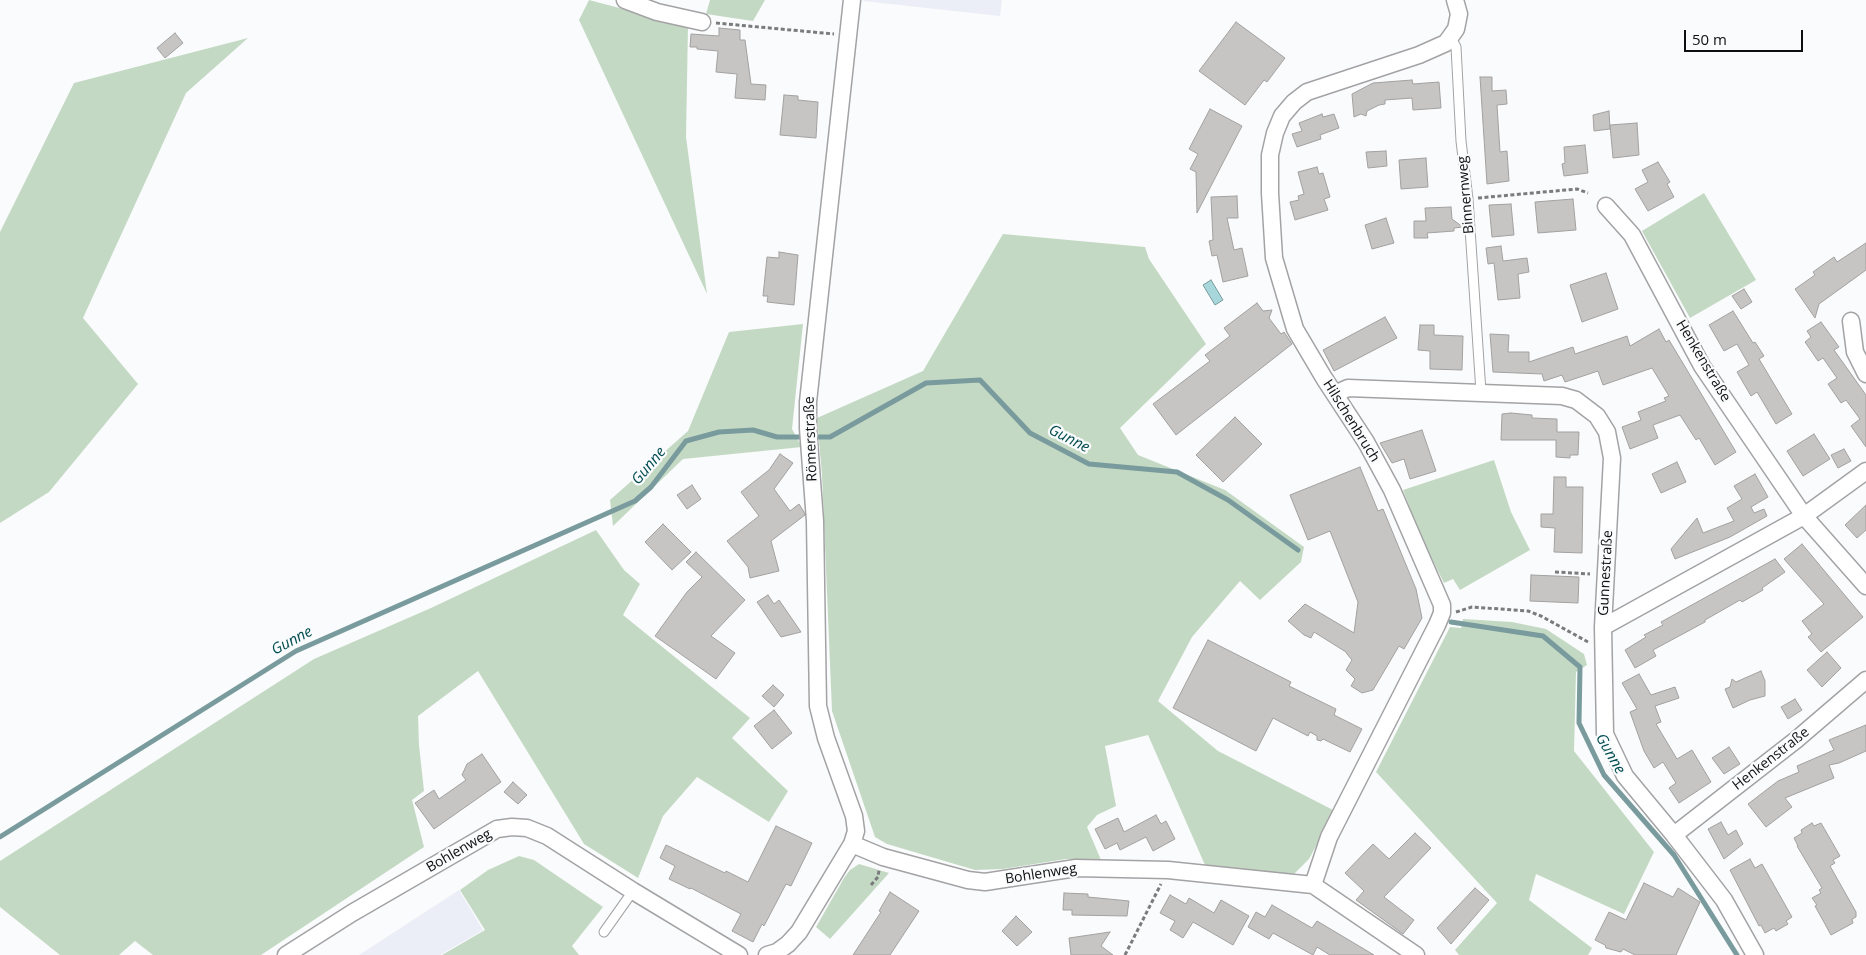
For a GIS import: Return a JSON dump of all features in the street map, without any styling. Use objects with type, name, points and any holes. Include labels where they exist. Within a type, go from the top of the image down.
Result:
[{"type":"street","points":[[625,0],[657,12],[702,22]]},
{"type":"street","name":"Römerstraße","points":[[852,0],[808,402],[808,428],[815,521],[818,706],[826,738],[854,816],[856,831],[852,844]]},
{"type":"street","points":[[1451,38],[1456,29],[1459,14],[1455,0]]},
{"type":"street","name":"Hilschenbruch","points":[[1442,613],[1440,598],[1392,490],[1366,442],[1295,329],[1274,258],[1270,155],[1275,133],[1282,116],[1294,102],[1307,92],[1419,55],[1451,38]]},
{"type":"street","name":"Henkenstraße","points":[[1606,206],[1632,235],[1702,366],[1804,516],[1866,586]]},
{"type":"street","points":[[1851,321],[1855,352],[1866,374]]},
{"type":"street","name":"Gunnestraße","points":[[1335,394],[1348,388],[1562,396],[1576,400],[1597,416],[1607,432],[1612,458],[1603,627],[1605,734],[1625,776],[1724,900],[1755,955]]},
{"type":"street","points":[[1603,627],[1804,516],[1866,472]]},
{"type":"street","points":[[1313,884],[1329,837],[1442,613]]},
{"type":"street","name":"Henkenstraße","points":[[1674,835],[1796,740],[1866,680]]},
{"type":"street","name":"Bohlenweg","points":[[286,955],[352,913],[497,829],[512,826],[527,828],[547,836],[739,955]]},
{"type":"street","points":[[767,955],[790,950],[852,844]]},
{"type":"street","name":"Bohlenweg","points":[[852,844],[883,857],[968,880],[985,882],[1076,868],[1168,870],[1313,884],[1416,955]]},
{"type":"lane","name":"Binnernweg","points":[[1451,38],[1456,47],[1461,142],[1468,199],[1481,392]]},
{"type":"lane","points":[[604,932],[633,891]]},
{"type":"path","points":[[702,22],[847,35]]},
{"type":"path","points":[[1468,199],[1578,190],[1588,193]]},
{"type":"path","points":[[1556,572],[1606,575]]},
{"type":"path","points":[[1442,613],[1451,613],[1472,607],[1528,611],[1541,616],[1592,644],[1603,645]]},
{"type":"path","points":[[1125,955],[1168,870]]},
{"type":"shaded area","points":[[863,0],[1002,0],[1000,16]]},
{"type":"shaded area","points":[[459,890],[483,930],[440,955],[359,955]]},
{"type":"green space","points":[[589,0],[688,26],[686,137],[707,294],[579,20]]},
{"type":"green space","points":[[710,0],[765,0],[753,21],[706,14]]},
{"type":"green space","points":[[248,38],[186,93],[83,318],[138,384],[49,492],[0,523],[0,232],[74,83]]},
{"type":"green space","points":[[1704,193],[1756,280],[1690,318],[1642,231]]},
{"type":"green space","points":[[1003,234],[1145,247],[1149,259],[1206,344],[1120,428],[1138,455],[1225,490],[1304,547],[1301,562],[1260,600],[1240,581],[1192,637],[1158,701],[1218,751],[1335,811],[1309,859],[1292,876],[1205,865],[1148,735],[1105,746],[1116,806],[1097,815],[1087,827],[1101,860],[1066,859],[1003,869],[975,870],[887,844],[875,837],[832,711],[822,475],[817,418],[923,371]]},
{"type":"green space","points":[[803,324],[792,429],[802,447],[683,459],[613,526],[610,500],[688,431],[729,332]]},
{"type":"green space","points":[[1494,460],[1511,512],[1530,550],[1460,590],[1453,579],[1444,583],[1421,537],[1403,490]]},
{"type":"green space","points":[[596,530],[624,570],[640,584],[623,615],[750,718],[732,738],[788,791],[769,822],[697,777],[663,816],[638,878],[584,844],[478,671],[418,716],[424,791],[412,800],[424,847],[261,955],[153,955],[135,941],[119,955],[60,955],[0,907],[0,861],[314,659],[431,608]]},
{"type":"green space","points":[[1463,619],[1512,622],[1546,629],[1584,654],[1587,665],[1576,672],[1574,751],[1654,852],[1624,914],[1536,874],[1529,900],[1592,948],[1588,955],[1459,955],[1455,950],[1497,903],[1376,772],[1450,627],[1461,628]]},
{"type":"green space","points":[[519,856],[534,860],[603,907],[572,946],[579,955],[442,955],[485,930],[460,890],[488,870]]},
{"type":"green space","points":[[859,864],[889,873],[830,939],[816,927],[844,878],[850,870]]},
{"type":"water","points":[[1211,280],[1223,300],[1215,305],[1203,285]]},
{"type":"building","points":[[1236,22],[1285,58],[1267,82],[1264,80],[1245,105],[1199,71]]},
{"type":"building","points":[[719,28],[740,30],[740,40],[745,40],[751,84],[766,85],[765,100],[735,98],[737,74],[716,72],[718,51],[690,47],[691,34],[719,36]]},
{"type":"building","points":[[175,33],[183,43],[165,58],[157,48]]},
{"type":"building","points":[[1480,77],[1492,77],[1492,91],[1506,90],[1507,104],[1497,105],[1500,152],[1507,151],[1509,181],[1487,184]]},
{"type":"building","points":[[1412,80],[1413,84],[1439,82],[1441,108],[1413,110],[1412,98],[1385,100],[1385,104],[1367,111],[1366,116],[1361,114],[1354,117],[1352,94],[1373,83]]},
{"type":"building","points":[[784,95],[798,96],[798,100],[818,102],[816,138],[780,135]]},
{"type":"building","points":[[1210,109],[1242,126],[1197,213],[1196,172],[1190,169],[1198,154],[1189,149]]},
{"type":"building","points":[[1609,111],[1610,129],[1594,131],[1593,115]]},
{"type":"building","points":[[1322,114],[1323,117],[1334,114],[1339,128],[1320,135],[1321,139],[1297,147],[1292,134],[1302,131],[1299,123]]},
{"type":"building","points":[[1637,123],[1639,155],[1613,158],[1610,125]]},
{"type":"building","points":[[1585,145],[1588,173],[1564,176],[1562,164],[1565,163],[1564,147]]},
{"type":"building","points":[[1386,151],[1387,166],[1368,168],[1366,152]]},
{"type":"building","points":[[1426,158],[1428,187],[1401,189],[1399,160]]},
{"type":"building","points":[[1658,162],[1670,182],[1667,184],[1674,197],[1648,211],[1635,189],[1648,182],[1642,170]]},
{"type":"building","points":[[1317,167],[1319,174],[1323,173],[1330,197],[1324,199],[1328,210],[1295,220],[1290,202],[1299,200],[1298,196],[1304,194],[1298,172]]},
{"type":"building","points":[[1237,196],[1238,218],[1227,218],[1234,250],[1242,248],[1248,276],[1223,282],[1217,255],[1212,256],[1209,241],[1213,240],[1211,197]]},
{"type":"building","points":[[1573,199],[1576,230],[1538,233],[1535,202]]},
{"type":"building","points":[[1511,204],[1514,235],[1492,237],[1489,205]]},
{"type":"building","points":[[1451,207],[1452,219],[1463,227],[1454,228],[1454,231],[1427,233],[1428,238],[1414,238],[1414,221],[1426,221],[1425,208]]},
{"type":"building","points":[[1386,218],[1394,243],[1372,249],[1365,225]]},
{"type":"building","points":[[1866,243],[1866,270],[1819,304],[1815,318],[1795,289],[1815,275],[1813,272],[1834,257],[1837,262]]},
{"type":"building","points":[[1501,246],[1503,261],[1527,258],[1529,272],[1518,274],[1520,298],[1498,300],[1494,263],[1488,264],[1486,248]]},
{"type":"building","points":[[779,252],[798,255],[794,305],[767,302],[768,296],[763,296],[767,257],[779,258]]},
{"type":"building","points":[[1606,273],[1618,309],[1582,322],[1570,285]]},
{"type":"building","points":[[1744,289],[1752,302],[1741,309],[1732,296]]},
{"type":"building","points":[[1257,303],[1263,311],[1272,310],[1269,318],[1281,334],[1284,332],[1292,344],[1176,435],[1153,404],[1210,361],[1205,355],[1230,336],[1224,328]]},
{"type":"building","points":[[1733,311],[1753,343],[1755,342],[1764,356],[1759,359],[1792,414],[1776,424],[1757,392],[1751,396],[1737,372],[1749,365],[1737,344],[1724,351],[1709,325]]},
{"type":"building","points":[[1385,317],[1397,338],[1334,371],[1323,350]]},
{"type":"building","points":[[1821,322],[1839,347],[1834,350],[1866,395],[1866,447],[1851,426],[1860,419],[1846,400],[1841,403],[1828,384],[1837,378],[1823,358],[1818,361],[1805,342],[1811,337],[1807,331]]},
{"type":"building","points":[[1420,325],[1434,325],[1434,335],[1463,336],[1462,370],[1430,369],[1430,351],[1418,350]]},
{"type":"building","points":[[1659,329],[1666,342],[1669,340],[1736,452],[1715,465],[1699,438],[1696,440],[1680,415],[1653,425],[1658,438],[1630,449],[1622,427],[1641,420],[1638,412],[1666,401],[1664,398],[1669,396],[1652,368],[1603,385],[1598,371],[1565,382],[1562,375],[1544,381],[1542,374],[1493,372],[1490,334],[1509,335],[1508,352],[1529,352],[1529,362],[1573,347],[1575,354],[1627,336],[1630,346]]},
{"type":"building","points":[[1502,414],[1532,415],[1532,418],[1557,419],[1557,432],[1579,432],[1578,455],[1570,455],[1570,458],[1556,457],[1556,440],[1501,440]]},
{"type":"building","points":[[1235,417],[1262,444],[1223,482],[1196,455]]},
{"type":"building","points":[[1422,430],[1436,471],[1410,479],[1404,459],[1392,463],[1380,443]]},
{"type":"building","points":[[1814,434],[1830,459],[1803,476],[1787,451]]},
{"type":"building","points":[[1844,449],[1851,461],[1838,468],[1831,455]]},
{"type":"building","points":[[780,454],[793,463],[774,489],[790,511],[799,504],[805,515],[771,541],[779,571],[750,578],[748,567],[727,541],[759,516],[741,492],[769,470]]},
{"type":"building","points":[[1677,462],[1686,482],[1661,493],[1652,474]]},
{"type":"building","points":[[1360,467],[1378,511],[1383,509],[1416,589],[1422,618],[1404,649],[1399,646],[1373,690],[1362,693],[1351,686],[1355,679],[1346,670],[1352,660],[1346,652],[1314,632],[1311,638],[1304,635],[1288,621],[1305,604],[1354,633],[1358,602],[1330,531],[1308,540],[1290,495]]},
{"type":"building","points":[[1755,474],[1768,497],[1751,507],[1754,513],[1764,509],[1767,516],[1730,537],[1675,559],[1671,549],[1697,518],[1703,533],[1734,521],[1727,508],[1742,499],[1734,486]]},
{"type":"building","points":[[1554,477],[1566,477],[1566,487],[1583,487],[1582,553],[1554,552],[1555,528],[1541,527],[1541,514],[1553,514]]},
{"type":"building","points":[[692,485],[701,499],[687,509],[677,495]]},
{"type":"building","points":[[1866,505],[1866,530],[1857,538],[1845,525]]},
{"type":"building","points":[[663,524],[691,552],[672,570],[645,542]]},
{"type":"building","points":[[1802,544],[1863,617],[1821,652],[1808,637],[1812,634],[1802,621],[1824,604],[1784,559]]},
{"type":"building","points":[[696,552],[745,600],[711,636],[735,653],[716,679],[655,636],[687,592],[702,577],[686,562]]},
{"type":"building","points":[[1775,559],[1785,572],[1762,588],[1763,590],[1742,602],[1740,600],[1705,620],[1705,622],[1653,650],[1656,656],[1635,668],[1625,650],[1646,637],[1644,635],[1663,625],[1661,622]]},
{"type":"building","points":[[1531,575],[1579,577],[1578,603],[1530,601]]},
{"type":"building","points":[[768,595],[774,604],[779,600],[801,632],[781,637],[757,602]]},
{"type":"building","points":[[1208,640],[1291,682],[1289,686],[1336,709],[1334,715],[1362,729],[1350,752],[1323,739],[1321,741],[1317,740],[1317,736],[1310,732],[1308,736],[1273,718],[1256,751],[1173,708]]},
{"type":"building","points":[[1827,652],[1841,668],[1822,687],[1807,670]]},
{"type":"building","points":[[1761,671],[1765,681],[1765,696],[1750,700],[1733,708],[1725,689],[1730,687],[1732,679],[1736,682]]},
{"type":"building","points":[[1639,674],[1651,695],[1675,687],[1679,698],[1655,706],[1661,722],[1656,724],[1677,759],[1692,750],[1711,782],[1679,803],[1669,788],[1676,783],[1663,762],[1654,768],[1644,751],[1630,712],[1637,709],[1622,683]]},
{"type":"building","points":[[773,685],[784,695],[774,707],[762,696]]},
{"type":"building","points":[[1795,699],[1802,710],[1788,719],[1781,707]]},
{"type":"building","points":[[774,710],[792,733],[772,749],[754,726]]},
{"type":"building","points":[[1866,725],[1866,751],[1839,763],[1829,765],[1834,778],[1785,798],[1792,807],[1766,827],[1748,804],[1778,781],[1799,772],[1797,766],[1834,750],[1829,740]]},
{"type":"building","points":[[1729,747],[1740,764],[1724,774],[1712,758]]},
{"type":"building","points":[[482,754],[501,782],[434,829],[415,803],[434,790],[439,799],[466,780],[462,775],[467,764]]},
{"type":"building","points":[[513,782],[527,795],[518,804],[504,792]]},
{"type":"building","points":[[1156,815],[1161,824],[1166,821],[1175,839],[1153,851],[1146,837],[1120,850],[1117,843],[1105,849],[1095,829],[1118,818],[1124,832]]},
{"type":"building","points":[[1721,822],[1728,835],[1736,830],[1743,844],[1724,859],[1708,829]]},
{"type":"building","points":[[1812,823],[1814,826],[1821,823],[1840,856],[1833,860],[1835,863],[1830,866],[1856,912],[1856,917],[1852,919],[1853,923],[1831,935],[1812,898],[1821,893],[1819,890],[1822,888],[1794,838],[1802,833],[1801,830]]},
{"type":"building","points":[[776,826],[812,843],[791,886],[786,884],[764,926],[762,924],[753,942],[732,931],[741,914],[691,888],[669,879],[675,866],[660,858],[666,845],[748,882]]},
{"type":"building","points":[[1415,833],[1431,848],[1384,897],[1414,920],[1403,934],[1356,900],[1364,891],[1345,873],[1373,844],[1389,859]]},
{"type":"building","points":[[1750,859],[1755,868],[1762,864],[1792,917],[1786,921],[1788,924],[1776,931],[1774,928],[1765,933],[1761,925],[1759,926],[1730,870]]},
{"type":"building","points":[[1644,883],[1673,897],[1678,888],[1700,902],[1676,955],[1635,955],[1623,949],[1621,952],[1606,948],[1605,945],[1595,940],[1609,912],[1626,920]]},
{"type":"building","points":[[1475,888],[1489,900],[1451,944],[1437,928]]},
{"type":"building","points":[[890,892],[919,911],[890,955],[853,955],[881,912],[879,911]]},
{"type":"building","points":[[1064,893],[1088,894],[1088,897],[1129,901],[1127,916],[1072,915],[1072,910],[1063,910]]},
{"type":"building","points":[[1170,895],[1186,904],[1189,898],[1214,913],[1221,900],[1249,916],[1233,945],[1193,922],[1183,938],[1170,930],[1175,921],[1160,913]]},
{"type":"building","points":[[1272,905],[1312,928],[1317,921],[1374,955],[1330,955],[1317,947],[1313,955],[1273,933],[1269,939],[1248,927],[1256,912],[1265,917]]},
{"type":"building","points":[[1016,916],[1032,932],[1017,946],[1002,931]]},
{"type":"building","points":[[1110,932],[1101,946],[1113,955],[1071,955],[1069,938]]},
{"type":"waterway","name":"Gunne","points":[[0,837],[296,651],[635,501],[651,487],[686,441],[719,432],[753,430],[777,437],[830,437],[926,383],[980,380],[1030,433],[1089,464],[1177,472],[1228,500],[1298,550]]},
{"type":"waterway","name":"Gunne","points":[[1451,622],[1543,636],[1580,667],[1579,723],[1604,775],[1674,855],[1737,955]]}]
